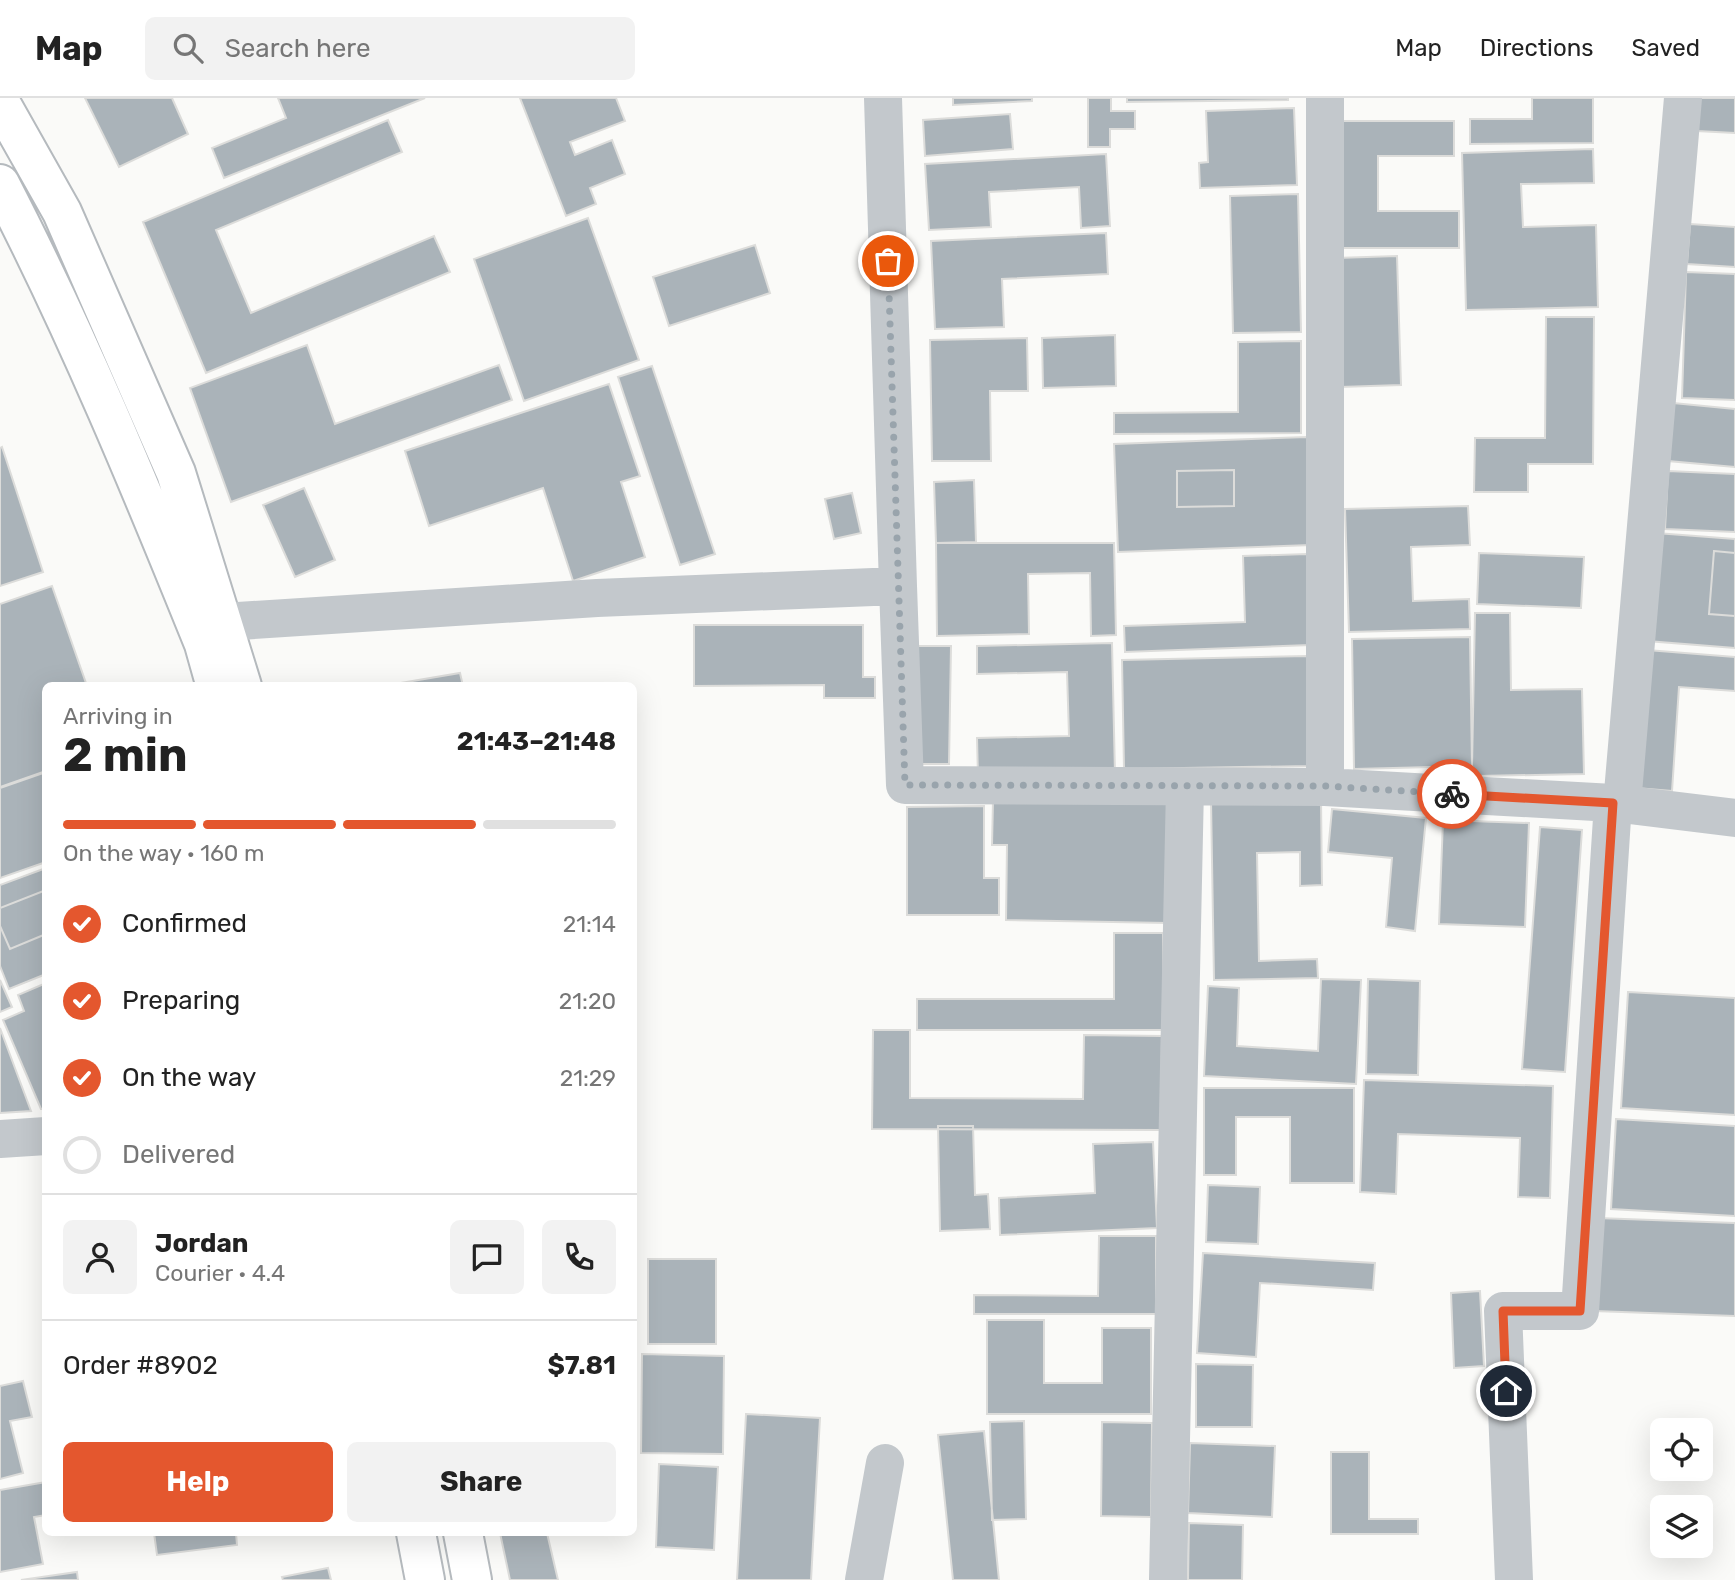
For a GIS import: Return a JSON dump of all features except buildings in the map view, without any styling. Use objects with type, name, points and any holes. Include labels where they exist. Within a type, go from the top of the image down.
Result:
[{"type":"main road","points":[[0,102],[62,212],[176,473],[241,682]]},
{"type":"main road","points":[[0,184],[122,442],[204,644],[215,682]]},
{"type":"main road","points":[[417,1536],[425,1580]]},
{"type":"main road","points":[[464,1536],[472,1580]]},
{"type":"street","points":[[883,98],[905,785],[1325,786],[1618,804],[1735,818]]},
{"type":"street","points":[[1325,98],[1325,786]]},
{"type":"street","points":[[1514,1580],[1503,1311],[1580,1311],[1618,804],[1683,98]]},
{"type":"street","points":[[223,622],[597,598],[898,586]]},
{"type":"street","points":[[1168,1580],[1185,787]]},
{"type":"street","points":[[0,1139],[42,1136]]},
{"type":"street","points":[[864,1580],[885,1463]]},
{"type":"way so far","points":[[888,261],[905,785],[1325,786],[1452,794]]},
{"type":"route","points":[[1452,794],[1613,803],[1580,1311],[1503,1311],[1506,1391]]}]
